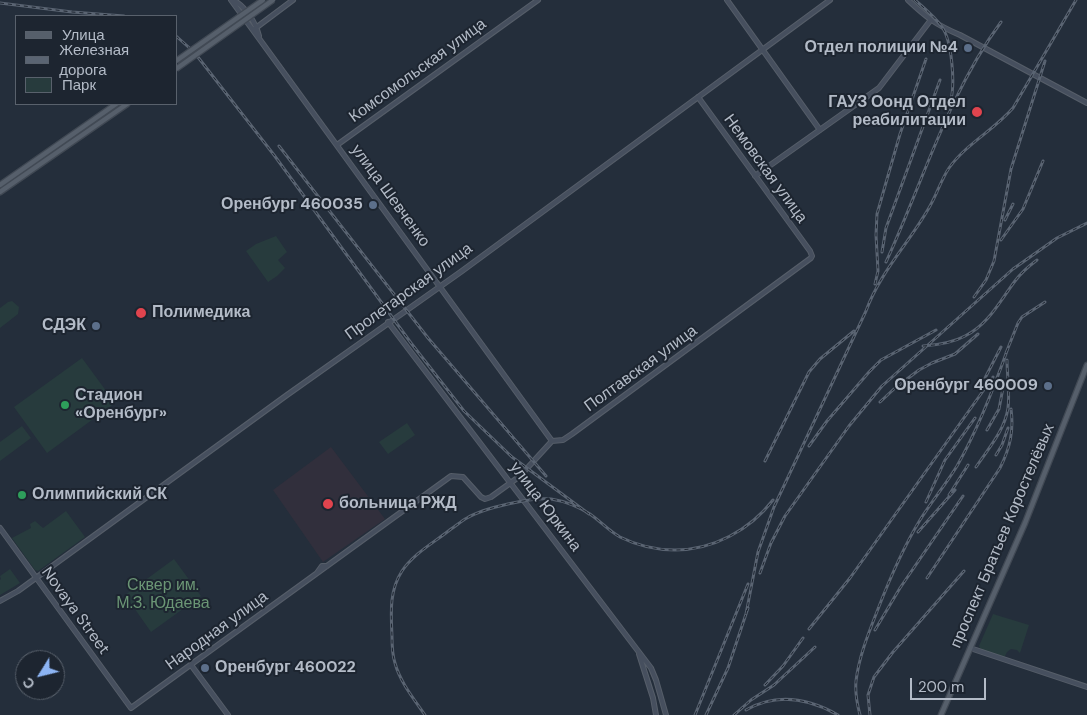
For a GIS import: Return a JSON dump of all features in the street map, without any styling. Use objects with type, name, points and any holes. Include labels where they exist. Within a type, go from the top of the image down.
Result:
[{"type":"main road","name":"улица Шевченко","points":[[232,0],[238,3],[259,38],[552,441]]},
{"type":"main road","points":[[178,60],[263,0]]},
{"type":"main road","points":[[178,68],[273,0]]},
{"type":"main road","points":[[255,29],[293,0]]},
{"type":"main road","name":"Комсомольская улица","points":[[337,145],[538,0]]},
{"type":"main road","points":[[727,0],[820,130]]},
{"type":"main road","name":"Пролетарская улица","points":[[0,601],[36,578],[440,286],[830,0]]},
{"type":"main road","points":[[908,0],[930,21],[1087,102]]},
{"type":"main road","points":[[755,176],[879,88],[930,21]]},
{"type":"main road","name":"Немовская улица","points":[[698,97],[812,256]]},
{"type":"main road","points":[[0,185],[114,105]]},
{"type":"main road","points":[[0,192],[126,105]]},
{"type":"main road","name":"Полтавская улица","points":[[486,499],[520,476],[552,441],[558,442],[572,434],[782,281],[812,256]]},
{"type":"main road","name":"улица Юркина","points":[[388,322],[637,650],[655,676],[666,715]]},
{"type":"main road","name":"проспект Братьев Коростелёвых","points":[[941,715],[1025,523],[1087,365]]},
{"type":"main road","name":"Народная улица","points":[[131,708],[452,476],[464,477],[478,494],[486,499]]},
{"type":"main road","name":"Novaya Street","points":[[0,528],[131,708]]},
{"type":"main road","points":[[970,648],[1087,687]]},
{"type":"main road","points":[[637,650],[653,698],[656,715]]},
{"type":"main road","points":[[191,665],[228,715]]},
{"type":"main road","points":[[647,678],[651,674],[655,676]]},
{"type":"shaded area","name":"больница РЖД","points":[[331,447],[385,519],[323,562],[273,490]]},
{"type":"green space","points":[[276,236],[287,252],[278,260],[285,268],[268,282],[246,251],[256,244]]},
{"type":"green space","points":[[12,301],[19,307],[18,314],[0,328],[0,308]]},
{"type":"green space","name":"Стадион «Оренбург»","points":[[82,358],[115,403],[47,453],[14,407]]},
{"type":"green space","points":[[407,423],[415,435],[388,454],[379,442]]},
{"type":"green space","points":[[22,426],[31,438],[0,461],[0,442]]},
{"type":"green space","points":[[66,511],[85,537],[38,571],[35,570],[12,538],[31,528],[30,524],[35,521],[43,528]]},
{"type":"green space","name":"Сквер им. М.З. Юдаева","points":[[174,559],[201,596],[151,632],[125,595]]},
{"type":"green space","points":[[10,569],[20,583],[0,595],[0,576]]},
{"type":"green space","points":[[993,614],[1029,625],[1020,653],[1017,650],[1011,649],[1004,658],[981,650],[979,646]]},
{"type":"railway","points":[[915,0],[936,20],[945,33],[952,62],[953,83],[951,99]]},
{"type":"railway","points":[[746,614],[758,552],[774,507],[879,283],[922,219],[949,168],[956,159],[1013,108],[1076,0]]},
{"type":"railway","points":[[0,3],[111,15]]},
{"type":"railway","points":[[886,262],[951,108],[982,50],[1001,22]]},
{"type":"railway","points":[[178,38],[194,52],[274,155],[411,343],[464,411],[512,457],[589,514]]},
{"type":"railway","points":[[875,284],[878,271],[877,214],[900,134],[926,59]]},
{"type":"railway","points":[[974,297],[986,280],[994,261],[1011,169],[1045,61]]},
{"type":"railway","points":[[882,252],[886,228],[940,80]]},
{"type":"railway","points":[[279,146],[428,338],[546,476]]},
{"type":"railway","points":[[1001,240],[1023,209],[1043,161]]},
{"type":"railway","points":[[1005,220],[1013,204]]},
{"type":"railway","points":[[760,573],[771,543],[785,516],[849,426],[882,386],[1013,269],[1057,238],[1087,223]]},
{"type":"railway","points":[[923,346],[950,342],[980,326],[993,312],[1020,275],[1037,260]]},
{"type":"railway","points":[[1006,353],[1022,317],[1045,302]]},
{"type":"railway","points":[[809,446],[827,421],[881,360],[936,330]]},
{"type":"railway","points":[[765,461],[809,372],[820,359],[854,331]]},
{"type":"railway","points":[[880,402],[919,370],[955,354],[978,334]]},
{"type":"railway","points":[[983,382],[1001,347]]},
{"type":"railway","points":[[860,715],[856,694],[857,672],[865,644],[883,597],[897,563],[914,531],[965,452],[985,408],[1008,348]]},
{"type":"railway","points":[[976,467],[995,439],[1006,416],[1009,396],[1007,360]]},
{"type":"railway","points":[[809,629],[850,578],[993,377]]},
{"type":"railway","points":[[987,430],[999,409],[1003,388]]},
{"type":"railway","points":[[927,578],[1000,468],[1010,439],[1012,425],[1011,409]]},
{"type":"railway","points":[[926,502],[945,460],[975,418]]},
{"type":"railway","points":[[996,455],[1008,428]]},
{"type":"railway","points":[[949,495],[968,465]]},
{"type":"railway","points":[[918,532],[955,490]]},
{"type":"railway","points":[[875,630],[900,588],[963,496]]},
{"type":"railway","points":[[425,715],[404,684],[394,660],[391,619],[393,594],[402,571],[412,559],[465,519],[474,514],[508,504],[551,499],[586,511],[612,532],[626,540],[654,548],[675,550],[703,546],[730,536],[764,511],[773,500]]},
{"type":"railway","points":[[870,715],[868,695],[874,677],[893,652],[964,571]]},
{"type":"railway","points":[[695,715],[748,584]]},
{"type":"railway","points":[[706,715],[728,668],[748,608]]},
{"type":"railway","points":[[765,685],[783,666],[803,638]]},
{"type":"railway","points":[[734,715],[751,700],[774,685],[815,647]]},
{"type":"railway","points":[[746,710],[769,701],[792,700],[804,701],[838,715]]},
{"type":"place","name":"Отдел полиции №4","points":[[968,48]]},
{"type":"place","name":"ГАУЗ Оонд Отдел реабилитации","points":[[977,112]]},
{"type":"place","name":"Оренбург 460035","points":[[373,205]]},
{"type":"place","name":"Полимедика","points":[[141,313]]},
{"type":"place","name":"СДЭК","points":[[96,326]]},
{"type":"place","name":"Оренбург 460009","points":[[1048,386]]},
{"type":"place","name":"Стадион «Оренбург»","points":[[65,405]]},
{"type":"place","name":"Олимпийский СК","points":[[22,495]]},
{"type":"place","name":"больница РЖД","points":[[328,504]]},
{"type":"place","name":"Оренбург 460022","points":[[205,668]]}]
